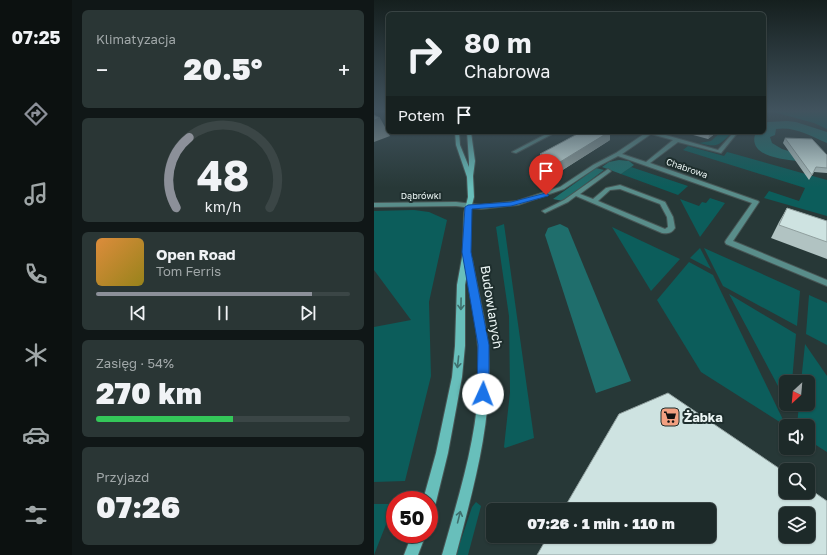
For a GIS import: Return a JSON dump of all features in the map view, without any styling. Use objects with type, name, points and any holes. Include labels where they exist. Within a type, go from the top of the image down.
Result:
[{"type":"main road","name":"Budowlanych","points":[[457,136],[458,145],[470,176]]},
{"type":"main road","name":"Budowlanych","points":[[432,491],[442,453],[453,400],[460,346],[462,285],[467,252],[467,216],[471,196],[470,176],[472,162],[469,136]]},
{"type":"main road","name":"Budowlanych","points":[[449,555],[474,457],[483,394],[483,345],[467,252]]},
{"type":"main road","points":[[412,555],[415,543]]},
{"type":"street","points":[[514,152],[546,136]]},
{"type":"street","points":[[469,206],[481,207],[508,204],[550,193],[567,186],[595,166],[618,154],[644,136]]},
{"type":"street","points":[[663,136],[720,152],[733,136]]},
{"type":"street","points":[[646,164],[677,140]]},
{"type":"street","name":"Chabrowa","points":[[618,154],[756,202],[729,242],[827,283]]},
{"type":"street","points":[[545,211],[566,201],[608,171]]},
{"type":"street","points":[[576,194],[664,231],[668,231],[672,228],[670,217],[663,203],[624,188],[608,189],[594,201]]},
{"type":"street","name":"Dąbrówki","points":[[374,205],[469,206]]},
{"type":"shaded area","points":[[717,136],[728,136],[716,145],[699,143],[711,141]]},
{"type":"shaded area","points":[[755,136],[773,136],[770,137],[772,143],[782,149],[795,153],[797,161],[767,155],[760,151],[754,140]]},
{"type":"shaded area","points":[[811,136],[827,136],[827,143]]},
{"type":"shaded area","points":[[688,146],[724,156],[727,152],[827,180],[827,216],[764,198],[769,191],[799,201],[805,188],[683,150]]},
{"type":"shaded area","points":[[619,160],[629,161],[634,165],[621,174],[602,167],[609,162]]},
{"type":"shaded area","points":[[631,167],[688,186],[678,195],[621,174]]},
{"type":"shaded area","points":[[596,168],[604,170],[563,201],[553,199]]},
{"type":"shaded area","points":[[710,198],[725,203],[700,237],[680,199],[699,206],[702,202],[706,203]]},
{"type":"shaded area","points":[[414,210],[429,212],[447,220],[429,302],[431,376],[405,481],[374,482],[374,327],[411,320],[374,270],[374,211]]},
{"type":"shaded area","points":[[504,224],[534,438],[505,448],[510,392],[509,316],[496,227]]},
{"type":"shaded area","points":[[560,224],[568,228],[631,381],[596,393],[545,235],[548,228]]},
{"type":"shaded area","points":[[612,227],[680,259],[651,291]]},
{"type":"shaded area","points":[[700,248],[711,269],[690,258]]},
{"type":"shaded area","points":[[704,248],[800,291],[797,326],[723,286]]},
{"type":"shaded area","points":[[689,262],[713,275],[783,419],[779,419],[779,422],[701,372],[657,300]]},
{"type":"shaded area","points":[[729,294],[796,334],[793,375],[779,375],[779,388]]},
{"type":"shaded area","points":[[809,295],[827,303],[827,345],[806,334]]},
{"type":"shaded area","points":[[805,344],[827,376],[827,452],[815,444],[815,419],[798,419],[798,411],[815,411],[815,375],[802,375]]},
{"type":"shaded area","points":[[476,502],[481,506],[468,555],[456,555],[472,507]]},
{"type":"shaded area","points":[[374,504],[386,504],[386,524],[374,555]]},
{"type":"building","points":[[574,136],[603,136],[560,162],[540,154]]},
{"type":"building","points":[[785,138],[812,139],[827,155],[827,168],[816,167],[812,175]]},
{"type":"building","points":[[787,208],[827,221],[827,242],[779,225]]},
{"type":"building","points":[[668,393],[779,468],[779,499],[815,499],[815,493],[827,501],[827,555],[537,555],[544,543],[716,543],[716,503],[567,503],[619,414]]},
{"type":"place","name":"Żabka","points":[[670,417]]},
{"type":"route","points":[[483,394],[483,345],[467,252],[468,207],[518,203],[546,195]]}]
